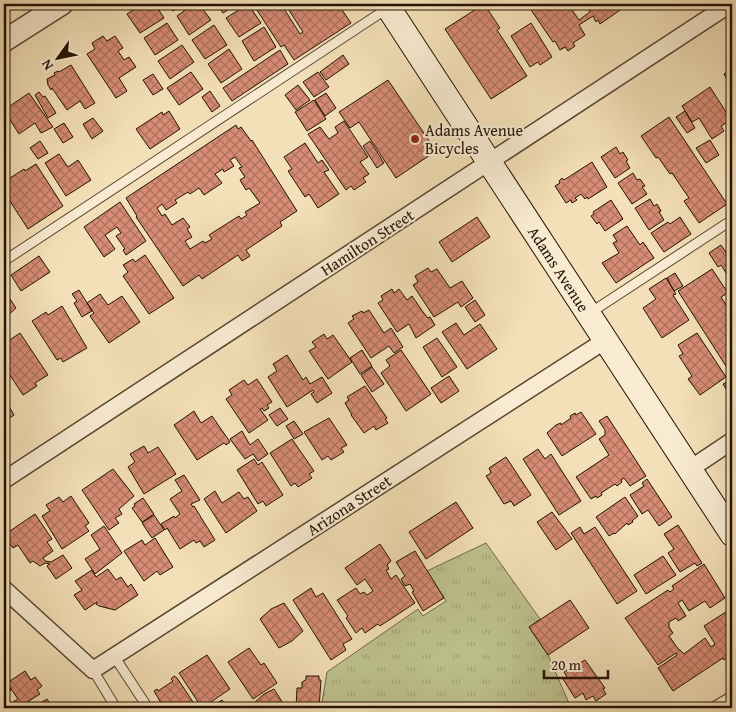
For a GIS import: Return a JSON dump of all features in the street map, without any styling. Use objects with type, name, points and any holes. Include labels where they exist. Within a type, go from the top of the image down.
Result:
[{"type":"main road","name":"Adams Avenue","points":[[389,5],[489,163],[732,534]]},
{"type":"street","points":[[4,41],[62,4]]},
{"type":"street","name":"Hamilton Street","points":[[4,480],[730,4]]},
{"type":"street","name":"Arizona Street","points":[[93,670],[606,340]]},
{"type":"street","points":[[690,469],[732,442]]},
{"type":"street","points":[[4,590],[93,670]]},
{"type":"lane","points":[[4,261],[389,5]]},
{"type":"lane","points":[[588,314],[732,220]]},
{"type":"lane","points":[[114,656],[148,708]]},
{"type":"lane","points":[[93,670],[116,708]]},
{"type":"lane","points":[[712,708],[732,696]]},
{"type":"green space","points":[[486,543],[540,619],[529,627],[548,655],[571,708],[321,708],[327,672],[418,609],[423,616],[446,601],[427,571]]},
{"type":"building","points":[[143,4],[155,4],[164,18],[140,33],[127,14]]},
{"type":"building","points":[[169,4],[184,4],[173,11]]},
{"type":"building","points":[[194,4],[199,4],[211,20],[189,35],[177,16]]},
{"type":"building","points":[[217,4],[237,4],[223,13]]},
{"type":"building","points":[[248,4],[261,23],[239,37],[226,18]]},
{"type":"building","points":[[253,4],[281,4],[300,34],[303,32],[285,4],[338,4],[351,23],[294,60],[284,45],[281,47]]},
{"type":"building","points":[[484,4],[500,28],[497,30],[527,76],[491,99],[445,29]]},
{"type":"building","points":[[527,4],[568,4],[579,20],[590,12],[588,9],[593,6],[591,4],[625,4],[626,6],[600,24],[598,20],[596,22],[593,16],[579,25],[585,35],[573,43],[575,46],[568,51],[565,47],[560,50],[555,41],[553,42]]},
{"type":"building","points":[[167,23],[178,40],[155,55],[144,38]]},
{"type":"building","points":[[531,23],[552,57],[540,65],[538,62],[530,67],[511,36]]},
{"type":"building","points":[[214,25],[227,45],[205,59],[192,40]]},
{"type":"building","points":[[264,27],[276,47],[254,61],[242,41]]},
{"type":"building","points":[[103,36],[107,41],[115,36],[123,48],[118,51],[124,60],[129,57],[136,67],[119,78],[127,91],[116,98],[87,54],[95,49],[92,43]]},
{"type":"building","points":[[182,45],[194,62],[170,79],[158,61]]},
{"type":"building","points":[[229,49],[242,69],[221,83],[208,64]]},
{"type":"building","points":[[280,50],[288,64],[232,101],[223,88]]},
{"type":"building","points":[[343,55],[349,64],[326,80],[320,72]]},
{"type":"building","points":[[71,65],[95,103],[85,109],[80,101],[67,110],[48,85],[47,79],[55,75],[54,73]]},
{"type":"building","points":[[732,69],[732,88],[724,74]]},
{"type":"building","points":[[191,72],[203,89],[179,105],[167,88]]},
{"type":"building","points":[[318,72],[329,87],[314,97],[303,82]]},
{"type":"building","points":[[153,74],[163,89],[153,95],[143,80]]},
{"type":"building","points":[[388,80],[436,151],[396,178],[359,122],[350,128],[339,112]]},
{"type":"building","points":[[298,85],[310,100],[296,110],[285,95]]},
{"type":"building","points":[[710,87],[731,120],[721,126],[724,131],[712,139],[699,118],[692,122],[682,106]]},
{"type":"building","points":[[210,91],[220,106],[212,112],[202,97]]},
{"type":"building","points":[[39,92],[43,97],[45,96],[56,113],[48,118],[35,95]]},
{"type":"building","points":[[29,93],[53,127],[41,133],[35,123],[19,134],[4,110]]},
{"type":"building","points":[[326,93],[336,108],[325,116],[315,100]]},
{"type":"building","points":[[314,100],[326,119],[307,131],[295,112]]},
{"type":"building","points":[[169,111],[180,129],[150,149],[136,129],[162,112],[163,115]]},
{"type":"building","points":[[685,111],[695,128],[687,133],[676,117]]},
{"type":"building","points":[[669,117],[727,204],[699,223],[684,201],[689,198],[672,173],[670,174],[658,157],[656,158],[641,136]]},
{"type":"building","points":[[93,118],[103,131],[92,139],[83,124]]},
{"type":"building","points":[[344,121],[368,157],[360,162],[369,174],[363,178],[366,182],[354,190],[351,186],[346,190],[308,134],[320,127],[329,139],[338,133],[335,127]]},
{"type":"building","points":[[64,123],[73,137],[63,143],[54,129]]},
{"type":"building","points":[[236,125],[238,129],[241,127],[252,140],[297,211],[280,222],[282,226],[246,250],[250,256],[242,261],[238,255],[202,279],[199,275],[183,286],[136,217],[126,198]],"holes":[[[235,157],[242,167],[239,168],[245,177],[240,180],[246,190],[249,188],[260,203],[245,212],[247,215],[241,219],[239,216],[209,235],[212,239],[205,243],[203,241],[190,249],[185,241],[192,237],[187,229],[190,227],[183,218],[172,225],[165,214],[162,216],[157,208],[162,204],[166,210],[177,203],[175,200],[199,188],[204,195],[222,183],[215,174],[223,169],[224,172],[234,166],[230,160]]]},
{"type":"building","points":[[710,140],[719,155],[706,163],[696,148]]},
{"type":"building","points":[[40,141],[48,153],[38,159],[30,148]]},
{"type":"building","points":[[370,141],[384,163],[377,168],[363,146]]},
{"type":"building","points":[[4,142],[10,153],[4,157]]},
{"type":"building","points":[[305,143],[318,163],[322,160],[329,170],[324,172],[339,194],[318,208],[309,194],[305,197],[288,171],[292,169],[284,157]]},
{"type":"building","points":[[616,147],[620,154],[623,152],[630,168],[615,178],[601,157]]},
{"type":"building","points":[[59,154],[68,167],[78,160],[91,180],[66,196],[45,163]]},
{"type":"building","points":[[592,162],[607,187],[588,199],[587,197],[585,199],[581,194],[572,203],[571,200],[566,203],[555,186],[560,183],[559,181],[562,178],[564,180]]},
{"type":"building","points":[[36,164],[63,206],[28,229],[4,192],[4,182],[24,169],[25,171]]},
{"type":"building","points":[[633,173],[637,180],[640,179],[645,186],[642,187],[647,194],[632,204],[618,183]]},
{"type":"building","points":[[650,199],[654,206],[657,204],[664,220],[649,230],[635,208]]},
{"type":"building","points":[[611,200],[623,219],[605,231],[599,222],[597,224],[591,216],[594,214],[593,212]]},
{"type":"building","points":[[120,202],[146,241],[126,255],[123,250],[125,249],[116,236],[121,233],[117,227],[105,235],[115,249],[104,257],[84,227]]},
{"type":"building","points":[[477,217],[490,237],[452,262],[439,242]]},
{"type":"building","points":[[680,217],[691,234],[664,252],[651,233]]},
{"type":"building","points":[[627,226],[640,245],[643,242],[654,258],[616,283],[602,263],[619,253],[613,243],[617,241],[613,235]]},
{"type":"building","points":[[721,245],[732,259],[732,282],[721,265],[718,267],[709,253]]},
{"type":"building","points":[[145,255],[174,298],[149,314],[123,276],[128,272],[123,265],[133,259],[135,262]]},
{"type":"building","points":[[39,256],[50,272],[21,291],[11,275]]},
{"type":"building","points":[[428,268],[431,272],[437,269],[450,288],[462,281],[473,298],[461,307],[458,302],[434,317],[413,285],[418,282],[415,276]]},
{"type":"building","points":[[712,269],[728,293],[721,297],[732,314],[731,374],[678,291]]},
{"type":"building","points":[[675,273],[683,286],[674,291],[667,278]]},
{"type":"building","points":[[666,278],[676,294],[673,295],[689,320],[662,338],[643,308],[656,299],[649,289]]},
{"type":"building","points":[[392,289],[394,293],[399,289],[407,300],[412,296],[435,325],[416,338],[409,324],[397,332],[378,303],[383,300],[381,296]]},
{"type":"building","points":[[4,290],[16,308],[4,319]]},
{"type":"building","points":[[79,290],[92,311],[82,317],[74,303],[77,301],[72,294]]},
{"type":"building","points":[[100,294],[108,305],[122,296],[140,322],[109,343],[90,316],[94,313],[87,303]]},
{"type":"building","points":[[475,300],[485,315],[475,322],[465,307]]},
{"type":"building","points":[[62,306],[87,348],[63,362],[61,358],[57,360],[32,321],[46,312],[48,315]]},
{"type":"building","points":[[369,310],[384,333],[391,328],[403,347],[394,353],[389,346],[371,358],[348,323],[354,319],[352,316]]},
{"type":"building","points":[[456,323],[464,335],[480,324],[497,349],[467,369],[442,332]]},
{"type":"building","points":[[20,333],[48,375],[35,383],[37,386],[23,395],[4,366],[4,344]]},
{"type":"building","points":[[697,333],[726,377],[700,395],[688,379],[692,376],[679,356],[683,354],[678,345]]},
{"type":"building","points":[[324,334],[327,339],[333,335],[352,362],[328,379],[309,351],[316,347],[312,342]]},
{"type":"building","points":[[437,338],[457,367],[442,377],[423,347]]},
{"type":"building","points":[[362,350],[372,366],[360,374],[350,358]]},
{"type":"building","points":[[401,350],[431,394],[406,411],[381,373],[390,366],[386,360]]},
{"type":"building","points":[[287,355],[303,380],[306,377],[310,384],[322,377],[332,393],[317,403],[311,394],[314,392],[313,390],[287,407],[268,377],[277,371],[273,364]]},
{"type":"building","points":[[372,367],[384,384],[372,392],[361,375]]},
{"type":"building","points":[[449,376],[459,391],[441,403],[431,388]]},
{"type":"building","points":[[257,379],[272,402],[267,405],[269,408],[264,411],[262,408],[260,409],[268,420],[249,433],[226,399],[232,395],[229,390],[244,380],[248,385]]},
{"type":"building","points":[[732,379],[732,396],[731,397],[723,384]]},
{"type":"building","points":[[365,386],[387,418],[385,419],[388,423],[376,430],[374,426],[364,433],[345,403],[349,400],[347,397]]},
{"type":"building","points":[[4,398],[14,415],[4,422]]},
{"type":"building","points":[[280,408],[288,419],[277,426],[269,415]]},
{"type":"building","points":[[194,411],[201,423],[212,416],[230,442],[226,445],[224,443],[197,460],[174,425]]},
{"type":"building","points":[[581,412],[596,434],[562,456],[547,433],[556,425],[561,423],[561,425],[571,418],[570,416]]},
{"type":"building","points":[[607,416],[646,476],[630,486],[624,478],[617,486],[615,484],[601,493],[602,495],[591,499],[576,477],[609,455],[599,439],[605,435],[605,430],[599,421]]},
{"type":"building","points":[[329,418],[347,445],[341,448],[344,452],[331,460],[328,456],[322,460],[304,432]]},
{"type":"building","points":[[294,421],[303,434],[294,439],[286,426]]},
{"type":"building","points":[[242,431],[250,445],[258,439],[268,454],[258,461],[253,454],[245,459],[230,439]]},
{"type":"building","points":[[292,439],[314,471],[309,474],[312,478],[298,487],[295,483],[291,486],[270,453]]},
{"type":"building","points":[[144,446],[148,453],[158,447],[176,474],[144,494],[128,467],[135,462],[130,454]]},
{"type":"building","points":[[538,449],[545,459],[551,454],[581,501],[559,515],[523,459]]},
{"type":"building","points":[[506,457],[531,495],[514,506],[511,501],[504,504],[486,476],[491,473],[489,468]]},
{"type":"building","points":[[254,459],[258,465],[262,462],[283,495],[266,506],[263,501],[258,504],[237,470]]},
{"type":"building","points":[[113,469],[134,496],[119,509],[122,514],[115,518],[119,523],[109,530],[82,490]]},
{"type":"building","points":[[184,475],[200,500],[191,504],[215,540],[204,547],[200,541],[196,543],[194,540],[180,549],[167,528],[165,530],[161,524],[180,514],[170,499],[182,491],[175,480]]},
{"type":"building","points":[[647,479],[672,517],[659,526],[648,510],[642,514],[630,495],[644,486],[642,483]]},
{"type":"building","points":[[215,491],[222,503],[239,492],[244,499],[248,497],[257,511],[226,533],[204,499]]},
{"type":"building","points":[[71,496],[89,523],[85,526],[89,531],[62,549],[42,516],[50,511],[46,505],[59,497],[63,502]]},
{"type":"building","points":[[625,497],[638,516],[633,522],[628,525],[627,523],[615,534],[609,536],[596,517]]},
{"type":"building","points":[[143,498],[154,514],[142,522],[132,508],[135,506],[134,504]]},
{"type":"building","points":[[456,502],[473,528],[426,559],[409,532]]},
{"type":"building","points":[[552,512],[572,539],[556,550],[537,522]]},
{"type":"building","points":[[35,514],[52,539],[47,542],[53,551],[43,558],[45,561],[51,562],[63,555],[72,568],[56,579],[47,566],[50,564],[45,563],[40,566],[33,561],[30,563],[18,545],[13,548],[4,535]]},
{"type":"building","points":[[154,515],[164,530],[152,538],[142,523]]},
{"type":"building","points":[[678,525],[702,563],[697,566],[695,563],[680,572],[668,553],[674,549],[664,534]]},
{"type":"building","points":[[104,526],[122,553],[95,574],[85,559],[100,549],[91,535]]},
{"type":"building","points":[[580,527],[584,534],[595,527],[637,591],[617,604],[571,533]]},
{"type":"building","points":[[155,538],[173,567],[160,575],[157,571],[144,581],[124,551],[142,540],[145,545]]},
{"type":"building","points":[[380,544],[391,561],[387,565],[389,569],[386,570],[391,579],[396,575],[415,603],[380,626],[378,624],[365,633],[362,628],[356,633],[346,618],[348,616],[337,600],[356,588],[360,594],[364,592],[367,595],[373,591],[365,579],[357,585],[345,568]]},
{"type":"building","points":[[415,551],[444,598],[423,611],[412,592],[414,591],[410,584],[405,586],[401,579],[405,576],[396,562]]},
{"type":"building","points":[[663,556],[676,575],[646,594],[634,575]]},
{"type":"building","points":[[704,564],[725,598],[710,608],[705,601],[689,611],[682,600],[678,603],[686,616],[678,621],[676,618],[669,622],[669,627],[673,633],[669,636],[684,654],[705,638],[711,647],[715,644],[704,626],[732,608],[732,654],[673,691],[658,668],[677,655],[676,653],[658,665],[625,618],[668,590],[670,592],[674,589],[672,586]]},
{"type":"building","points":[[108,569],[116,580],[121,577],[128,587],[131,584],[138,595],[115,610],[99,606],[96,604],[97,602],[85,610],[74,595],[82,590],[75,581],[92,570],[96,577]]},
{"type":"building","points":[[311,588],[316,597],[323,593],[352,639],[343,644],[346,650],[331,660],[293,600]]},
{"type":"building","points":[[570,600],[589,628],[548,655],[529,627]]},
{"type":"building","points":[[284,603],[303,631],[292,641],[279,648],[260,619],[271,609]]},
{"type":"building","points":[[249,648],[261,665],[264,663],[277,683],[253,699],[228,662]]},
{"type":"building","points":[[207,655],[230,689],[202,708],[179,673]]},
{"type":"building","points":[[585,660],[605,688],[603,689],[606,694],[596,701],[593,696],[586,700],[583,693],[575,698],[563,679],[567,677],[564,672]]},
{"type":"building","points":[[25,671],[31,680],[35,677],[42,686],[37,690],[40,694],[18,708],[13,702],[18,699],[7,683]]},
{"type":"building","points":[[174,676],[197,708],[164,708],[154,691],[157,689],[158,691],[173,681],[171,679]]},
{"type":"building","points":[[306,676],[319,676],[319,680],[321,680],[319,708],[296,708],[297,688],[302,688],[302,682],[306,680]]},
{"type":"building","points":[[7,684],[11,690],[4,695],[4,685]]},
{"type":"building","points":[[274,689],[286,708],[260,708],[255,702],[264,694]]},
{"type":"building","points":[[47,699],[53,708],[32,708]]},
{"type":"building","points":[[222,700],[228,708],[210,708]]},
{"type":"place","name":"Adams Avenue Bicycles","points":[[415,139]]}]
